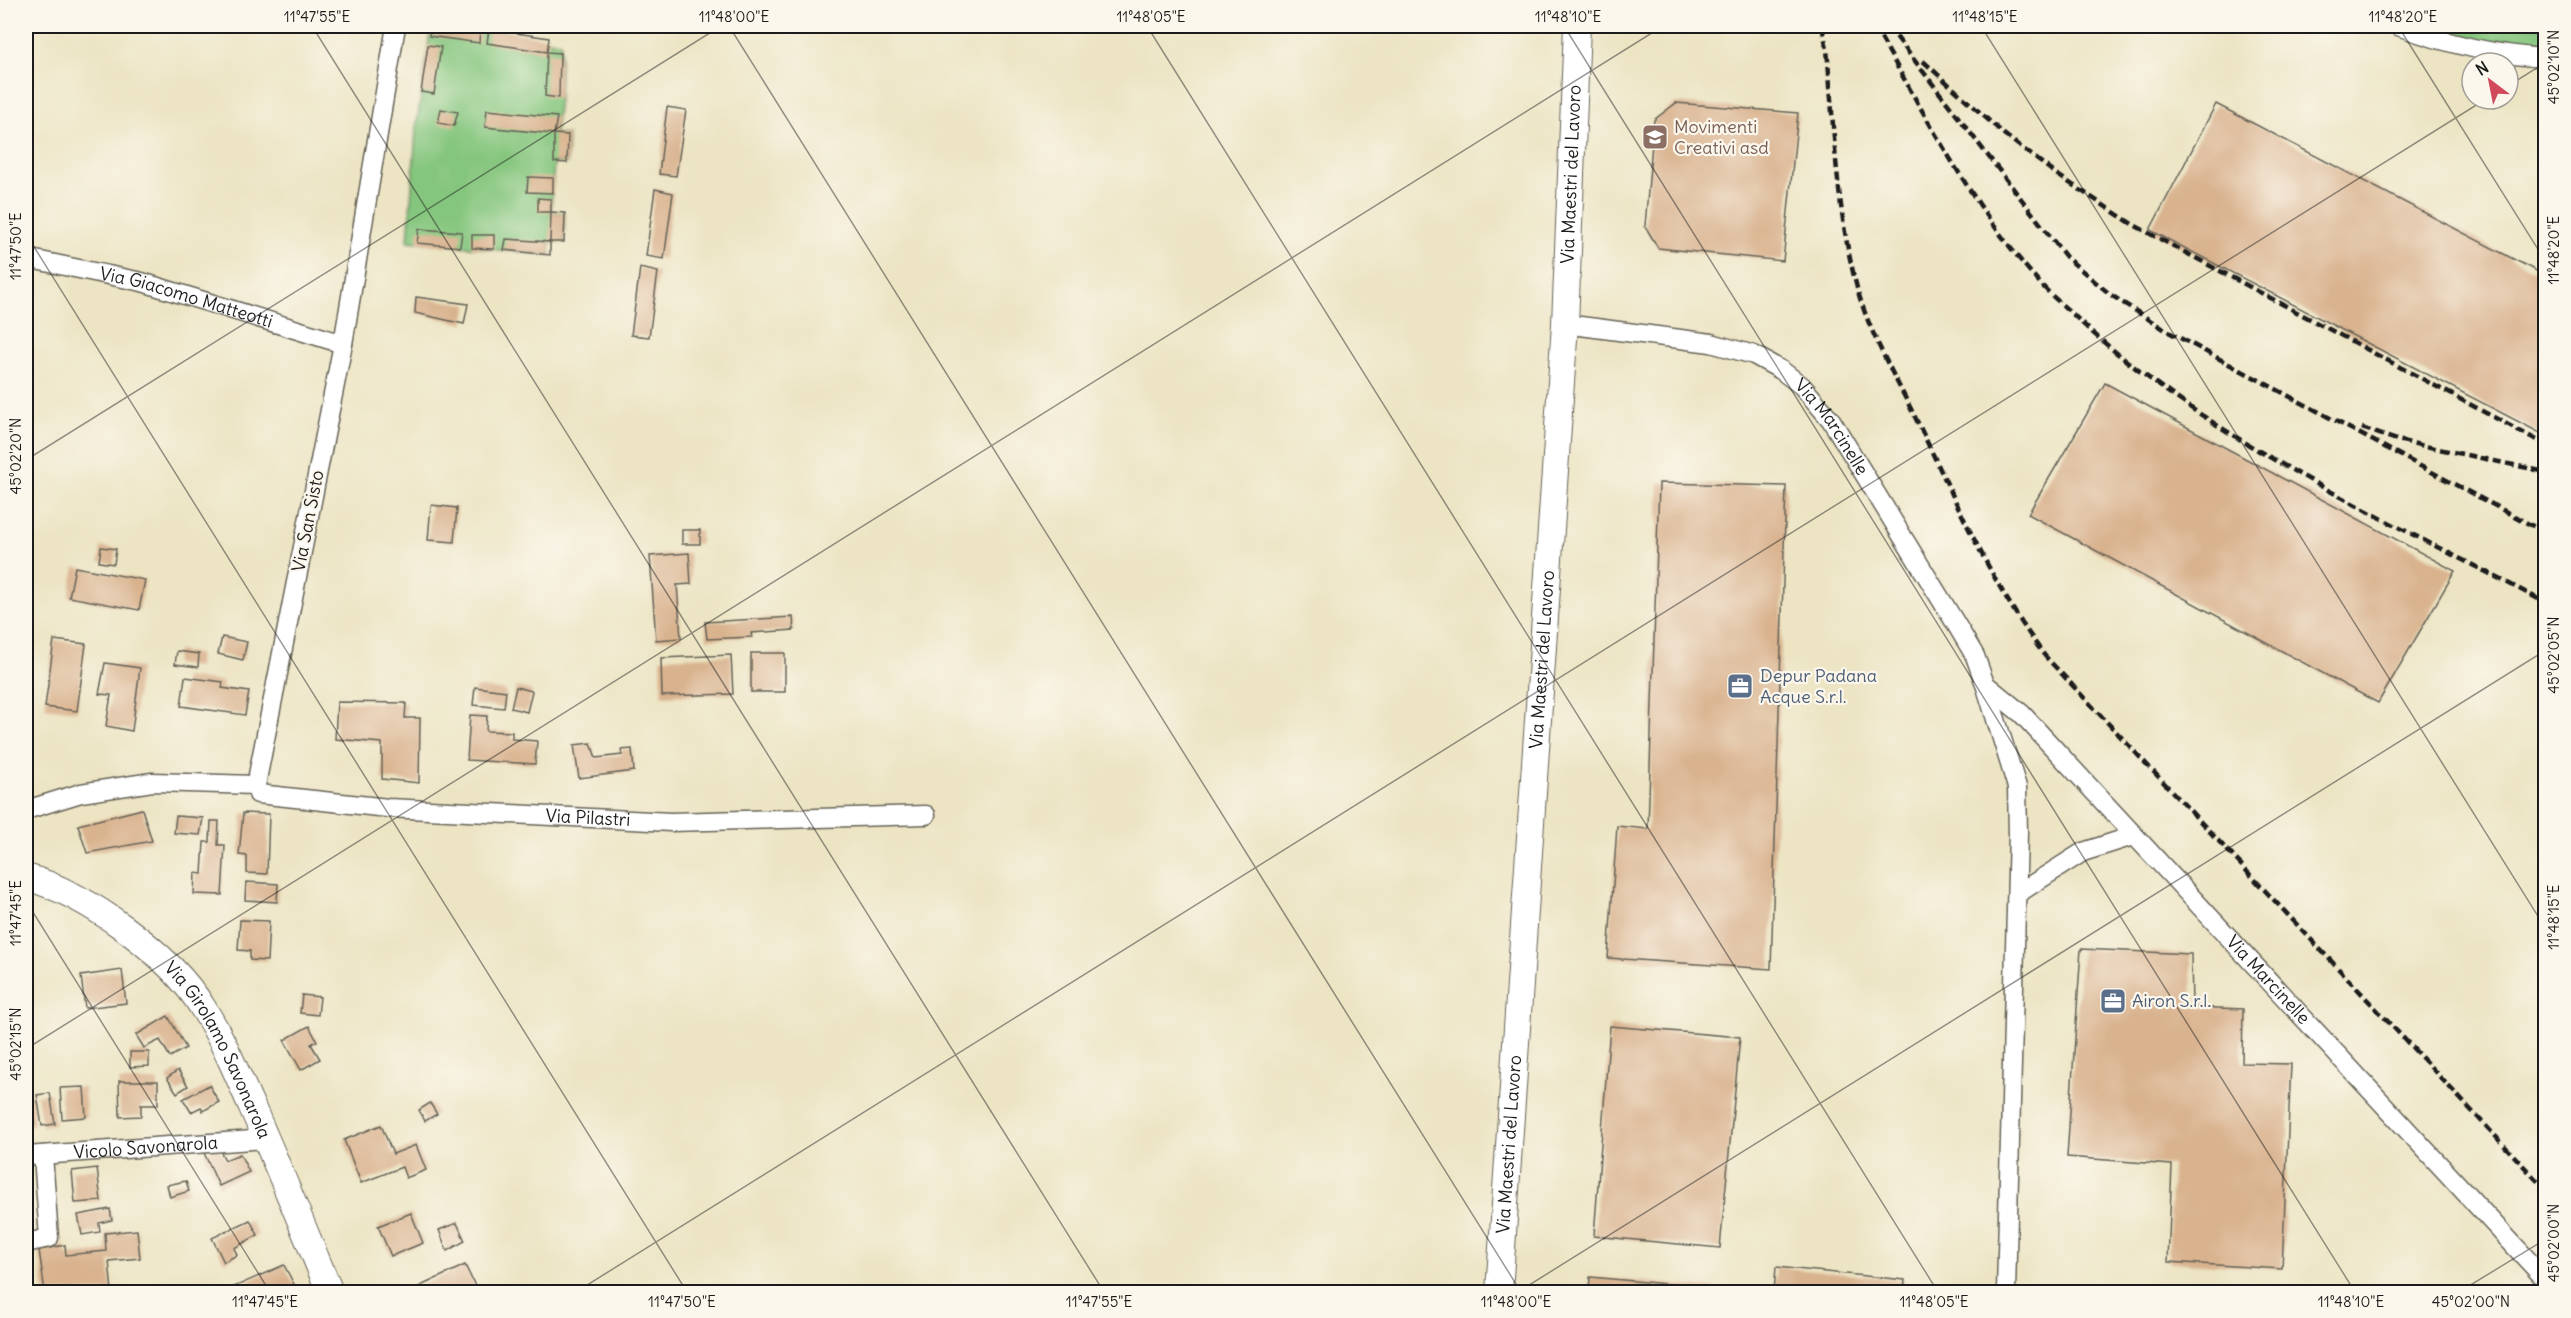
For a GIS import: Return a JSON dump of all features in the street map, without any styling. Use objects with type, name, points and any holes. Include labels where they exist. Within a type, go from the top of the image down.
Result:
[{"type":"street","name":"Via San Sisto","points":[[256,785],[343,344],[396,26]]},
{"type":"street","name":"Via Maestri del Lavoro","points":[[1499,1293],[1565,324],[1577,26]]},
{"type":"street","points":[[2398,26],[2449,44],[2505,56],[2546,58]]},
{"type":"street","name":"Via Giacomo Matteotti","points":[[26,258],[141,282],[343,344]]},
{"type":"street","name":"Via Marcinelle","points":[[1565,324],[1722,346],[1754,355],[1781,370],[1802,386],[1831,420],[1975,656],[2017,787],[2017,894],[2006,1293]]},
{"type":"street","name":"Via Marcinelle","points":[[1985,684],[2022,714],[2546,1280]]},
{"type":"street","points":[[26,810],[81,793],[152,782],[256,785]]},
{"type":"street","name":"Via Pilastri","points":[[256,785],[258,794],[388,808],[671,822],[926,815]]},
{"type":"street","points":[[2017,894],[2083,852],[2133,836]]},
{"type":"street","name":"Via Girolamo Savonarola","points":[[26,878],[77,898],[138,940],[176,975],[203,1007],[229,1056],[266,1139],[330,1293]]},
{"type":"street","name":"Vicolo Savonarola","points":[[34,1155],[266,1139]]},
{"type":"street","points":[[26,1243],[49,1238],[34,1155]]},
{"type":"green space","points":[[431,26],[489,29],[561,42],[555,134],[568,135],[567,163],[554,163],[551,212],[565,213],[564,242],[550,242],[550,255],[408,241],[416,130]]},
{"type":"green space","points":[[2419,26],[2545,26],[2545,42],[2479,47]]},
{"type":"building","points":[[431,26],[480,30],[479,43],[429,36]]},
{"type":"building","points":[[489,29],[549,38],[547,52],[487,43]]},
{"type":"building","points":[[428,45],[441,47],[434,94],[421,92]]},
{"type":"building","points":[[547,52],[560,53],[559,98],[545,96]]},
{"type":"building","points":[[1676,103],[1798,113],[1783,261],[1658,248],[1645,226],[1654,120]]},
{"type":"building","points":[[2216,104],[2546,276],[2546,436],[2150,230]]},
{"type":"building","points":[[667,107],[686,110],[676,176],[659,174]]},
{"type":"building","points":[[441,109],[458,112],[454,126],[438,123]]},
{"type":"building","points":[[487,110],[557,117],[554,134],[485,127]]},
{"type":"building","points":[[554,134],[568,135],[567,163],[554,162]]},
{"type":"building","points":[[528,177],[553,178],[553,193],[527,192]]},
{"type":"building","points":[[655,189],[673,193],[664,259],[646,256]]},
{"type":"building","points":[[538,198],[551,199],[551,212],[538,212]]},
{"type":"building","points":[[551,212],[565,213],[564,242],[550,242]]},
{"type":"building","points":[[419,229],[462,232],[460,247],[417,243]]},
{"type":"building","points":[[472,235],[494,235],[494,249],[472,248]]},
{"type":"building","points":[[506,239],[550,242],[550,255],[504,250]]},
{"type":"building","points":[[640,268],[658,272],[649,337],[631,335]]},
{"type":"building","points":[[416,297],[468,304],[464,324],[415,313]]},
{"type":"building","points":[[2105,383],[2455,571],[2378,703],[2028,514]]},
{"type":"building","points":[[1659,483],[1786,486],[1771,969],[1608,958],[1617,826],[1648,829]]},
{"type":"building","points":[[431,505],[457,508],[454,542],[428,540]]},
{"type":"building","points":[[682,530],[700,530],[700,544],[682,544]]},
{"type":"building","points":[[101,547],[116,549],[114,564],[99,562]]},
{"type":"building","points":[[689,553],[691,584],[677,585],[681,638],[656,640],[650,556]]},
{"type":"building","points":[[75,567],[145,580],[139,610],[69,597]]},
{"type":"building","points":[[793,617],[794,630],[751,633],[752,637],[707,639],[705,622]]},
{"type":"building","points":[[222,637],[247,642],[243,660],[218,654]]},
{"type":"building","points":[[54,640],[86,644],[77,711],[45,707]]},
{"type":"building","points":[[177,651],[199,654],[198,667],[175,664]]},
{"type":"building","points":[[751,653],[785,653],[785,692],[751,692]]},
{"type":"building","points":[[731,655],[733,694],[662,696],[661,658]]},
{"type":"building","points":[[105,663],[140,668],[132,731],[106,726],[111,695],[99,694]]},
{"type":"building","points":[[185,677],[223,682],[222,688],[249,692],[245,715],[181,706]]},
{"type":"building","points":[[475,687],[506,691],[504,708],[473,705]]},
{"type":"building","points":[[516,687],[532,691],[527,712],[511,708]]},
{"type":"building","points":[[337,702],[406,703],[405,718],[420,718],[419,783],[382,779],[382,743],[335,739]]},
{"type":"building","points":[[470,715],[487,716],[486,731],[512,732],[512,739],[537,741],[535,764],[467,760]]},
{"type":"building","points":[[591,743],[596,758],[622,755],[621,750],[632,749],[634,771],[579,778],[574,745]]},
{"type":"building","points":[[142,809],[152,841],[87,853],[78,825]]},
{"type":"building","points":[[243,813],[269,814],[267,874],[247,873],[247,856],[239,855]]},
{"type":"building","points":[[176,816],[203,818],[200,835],[174,833]]},
{"type":"building","points":[[211,821],[219,821],[218,845],[225,845],[222,895],[194,894],[195,873],[202,874],[204,842],[210,842]]},
{"type":"building","points":[[246,882],[278,884],[277,902],[245,900]]},
{"type":"building","points":[[240,920],[269,921],[267,961],[250,960],[250,951],[238,950]]},
{"type":"building","points":[[2081,949],[2191,954],[2192,1007],[2243,1009],[2242,1063],[2291,1064],[2282,1269],[2168,1262],[2172,1165],[2067,1157]]},
{"type":"building","points":[[122,970],[126,1003],[85,1008],[81,976]]},
{"type":"building","points":[[302,995],[320,997],[318,1015],[300,1013]]},
{"type":"building","points":[[168,1016],[186,1048],[170,1057],[160,1040],[144,1048],[136,1035]]},
{"type":"building","points":[[309,1026],[317,1041],[311,1044],[320,1059],[301,1070],[284,1040]]},
{"type":"building","points":[[1610,1026],[1740,1037],[1720,1248],[1594,1236]]},
{"type":"building","points":[[130,1052],[149,1052],[149,1066],[130,1067]]},
{"type":"building","points":[[178,1070],[188,1086],[177,1093],[167,1078]]},
{"type":"building","points":[[119,1081],[158,1081],[158,1105],[141,1105],[141,1116],[120,1117]]},
{"type":"building","points":[[209,1085],[219,1102],[203,1111],[201,1107],[191,1112],[183,1099]]},
{"type":"building","points":[[84,1087],[86,1117],[62,1119],[60,1088]]},
{"type":"building","points":[[50,1093],[55,1124],[42,1126],[37,1095]]},
{"type":"building","points":[[31,1094],[34,1125],[26,1125],[26,1095]]},
{"type":"building","points":[[430,1103],[437,1114],[425,1121],[419,1110]]},
{"type":"building","points":[[381,1125],[393,1154],[416,1145],[426,1170],[406,1178],[402,1167],[361,1183],[344,1140]]},
{"type":"building","points":[[218,1147],[225,1160],[240,1154],[249,1172],[219,1186],[204,1153]]},
{"type":"building","points":[[97,1168],[101,1201],[75,1203],[72,1171]]},
{"type":"building","points":[[186,1181],[189,1191],[170,1197],[167,1185]]},
{"type":"building","points":[[110,1209],[112,1220],[99,1223],[100,1232],[82,1235],[78,1215]]},
{"type":"building","points":[[411,1213],[423,1243],[391,1256],[378,1226]]},
{"type":"building","points":[[250,1220],[258,1235],[234,1248],[237,1255],[224,1262],[212,1238]]},
{"type":"building","points":[[457,1223],[465,1241],[447,1251],[439,1230]]},
{"type":"building","points":[[137,1230],[140,1258],[109,1261],[112,1291],[45,1292],[39,1250],[65,1245],[66,1255],[106,1251],[105,1233]]},
{"type":"building","points":[[284,1265],[298,1292],[228,1292],[227,1290]]},
{"type":"building","points":[[465,1265],[478,1292],[408,1292]]},
{"type":"building","points":[[1776,1267],[1905,1280],[1904,1292],[1774,1292]]},
{"type":"building","points":[[1590,1277],[1721,1289],[1720,1292],[1589,1292]]},
{"type":"railway","points":[[1822,26],[1827,49],[1844,226],[1861,302],[1883,354],[1975,542],[2026,629],[2045,656],[2546,1190]]},
{"type":"railway","points":[[1874,26],[1970,191],[2014,253],[2049,293],[2082,323],[2133,366],[2188,406],[2245,442],[2365,510],[2546,603]]},
{"type":"railway","points":[[1888,26],[2066,257],[2111,295],[2167,331],[2546,533]]},
{"type":"railway","points":[[1923,61],[2005,135],[2056,174],[2132,224],[2546,445]]},
{"type":"railway","points":[[2362,428],[2397,440],[2546,472]]},
{"type":"place","name":"Movimenti Creativi asd","points":[[1655,137]]},
{"type":"place","name":"Depur Padana Acque S.r.l.","points":[[1740,686]]},
{"type":"place","name":"Airon S.r.l.","points":[[2113,1001]]}]
